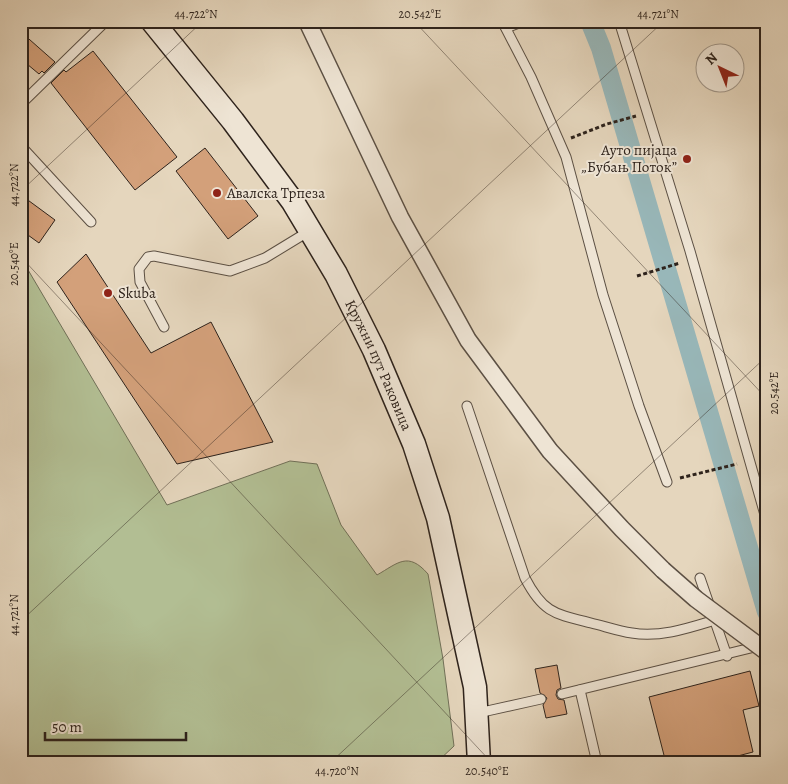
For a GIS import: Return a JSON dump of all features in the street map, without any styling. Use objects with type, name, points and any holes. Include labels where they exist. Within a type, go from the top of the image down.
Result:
[{"type":"main road","name":"Кружни пут Раковица","points":[[152,21],[234,121],[311,230],[336,274],[374,350],[429,485],[467,644],[478,713],[479,763]]},
{"type":"street","points":[[307,21],[400,217],[468,340],[550,451],[616,523],[663,570],[696,599],[767,652]]},
{"type":"lane","points":[[21,104],[106,21]]},
{"type":"lane","points":[[524,21],[504,25],[561,142],[603,296],[639,406],[667,482]]},
{"type":"lane","points":[[619,21],[690,251],[767,522]]},
{"type":"lane","points":[[21,146],[91,222]]},
{"type":"lane","points":[[164,326],[140,282],[139,269],[148,257],[154,256],[230,271],[265,258],[311,230]]},
{"type":"lane","points":[[467,406],[525,578],[535,597],[546,608],[559,615],[633,634],[670,632],[715,620]]},
{"type":"lane","points":[[700,578],[727,656]]},
{"type":"lane","points":[[562,694],[727,656],[767,644]]},
{"type":"lane","points":[[580,690],[597,763]]},
{"type":"lane","points":[[478,713],[542,699]]},
{"type":"path","points":[[561,142],[607,124],[638,116]]},
{"type":"path","points":[[637,276],[681,262]]},
{"type":"path","points":[[690,475],[737,464]]},
{"type":"green space","points":[[21,258],[167,505],[290,461],[317,464],[341,525],[377,575],[403,561],[415,563],[428,574],[443,659],[454,746],[436,763],[21,763]]},
{"type":"building","points":[[21,32],[55,62],[44,73],[42,71],[39,74],[21,59]]},
{"type":"building","points":[[93,51],[177,157],[135,190],[51,83],[64,70],[66,72]]},
{"type":"building","points":[[205,148],[258,216],[228,239],[176,171]]},
{"type":"building","points":[[21,195],[55,220],[39,243],[21,230]]},
{"type":"building","points":[[86,254],[151,353],[211,322],[273,442],[177,464],[57,282]]},
{"type":"building","points":[[557,665],[561,688],[557,690],[556,695],[558,699],[564,700],[567,714],[546,718],[543,705],[547,698],[540,693],[535,669]]},
{"type":"building","points":[[750,671],[759,706],[743,710],[753,752],[711,763],[666,763],[649,697]]},
{"type":"waterway","points":[[590,21],[601,48],[767,612]]},
{"type":"place","name":"Ауто пијаца „Бубањ Поток”","points":[[687,159]]},
{"type":"place","name":"Авалска Трпеза","points":[[217,193]]},
{"type":"place","name":"Skuba","points":[[108,293]]}]
